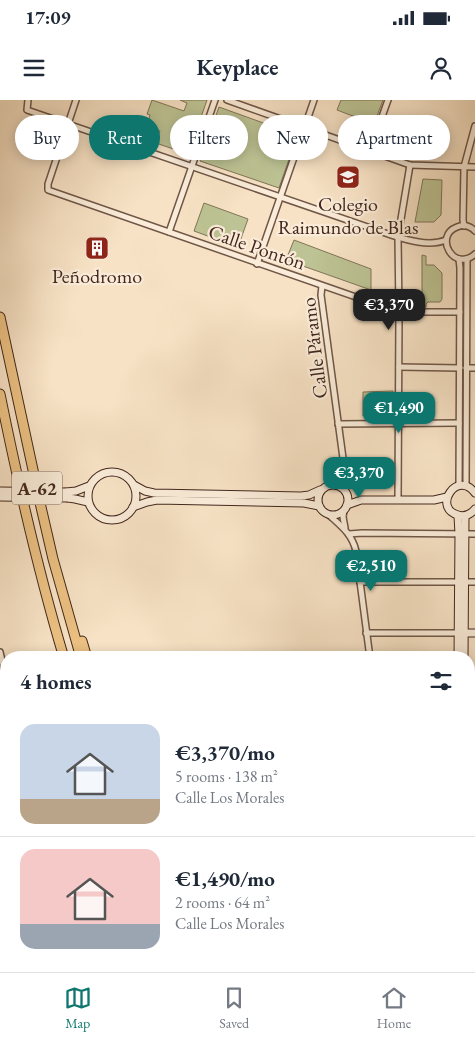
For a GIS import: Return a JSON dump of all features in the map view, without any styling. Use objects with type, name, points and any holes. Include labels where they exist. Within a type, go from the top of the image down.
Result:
[{"type":"highway","name":"A-62","points":[[0,317],[53,559],[79,651]]},
{"type":"highway","name":"A-62","points":[[0,394],[24,509],[62,651]]},
{"type":"highway","points":[[41,507],[86,651]]},
{"type":"highway","points":[[50,610],[57,651]]},
{"type":"street","points":[[28,100],[27,110],[42,115]]},
{"type":"street","points":[[71,115],[76,100]]},
{"type":"street","points":[[169,232],[215,100]]},
{"type":"street","points":[[226,100],[270,115]]},
{"type":"street","points":[[309,115],[314,100]]},
{"type":"street","points":[[383,115],[388,100]]},
{"type":"street","points":[[462,224],[464,166],[475,126]]},
{"type":"street","points":[[79,128],[413,242],[445,242]]},
{"type":"street","name":"Calle Pontón","points":[[56,160],[48,184],[48,190],[399,312],[460,312]]},
{"type":"street","points":[[257,264],[294,160]]},
{"type":"street","points":[[397,160],[410,165],[475,167]]},
{"type":"street","points":[[398,500],[398,237],[410,165]]},
{"type":"street","points":[[462,224],[475,231]]},
{"type":"street","points":[[445,242],[451,231],[462,224]]},
{"type":"street","points":[[445,242],[450,252],[459,259],[467,259],[475,254]]},
{"type":"street","points":[[459,259],[463,368],[459,423],[462,486]]},
{"type":"street","points":[[462,486],[463,368],[467,259]]},
{"type":"street","name":"Calle Páramo","points":[[322,286],[321,295],[345,473],[345,491]]},
{"type":"street","points":[[399,367],[475,368]]},
{"type":"street","points":[[338,424],[459,423]]},
{"type":"street","points":[[333,484],[344,467]]},
{"type":"street","points":[[104,472],[118,472],[130,479],[134,485],[136,500],[133,507],[124,517],[112,520],[99,517],[90,508],[87,494],[92,480],[98,475],[104,472]]},
{"type":"street","points":[[134,485],[154,493],[302,496],[309,495],[333,484],[339,485],[345,491],[361,500]]},
{"type":"street","points":[[0,497],[67,495],[89,486]]},
{"type":"street","points":[[475,493],[470,488],[462,486],[452,490],[447,500],[452,512],[461,516],[470,514],[475,509]]},
{"type":"street","points":[[320,490],[317,501],[319,506],[345,529],[354,543],[369,651]]},
{"type":"street","points":[[0,491],[67,495],[88,502]]},
{"type":"street","points":[[345,491],[346,508],[343,517],[345,529]]},
{"type":"street","points":[[133,507],[157,500],[304,503],[319,506]]},
{"type":"street","points":[[329,515],[337,515],[361,500],[447,500]]},
{"type":"street","points":[[459,651],[461,633],[461,516]]},
{"type":"street","points":[[349,534],[475,534]]},
{"type":"street","points":[[360,582],[475,582]]},
{"type":"street","points":[[366,633],[475,633]]},
{"type":"street","points":[[461,633],[463,651]]},
{"type":"green space","points":[[152,100],[184,111],[187,103],[180,100],[207,100],[202,115],[170,115],[170,148],[160,144],[160,115],[147,114]]},
{"type":"green space","points":[[341,100],[383,100],[377,115],[350,115],[337,110]]},
{"type":"green space","points":[[219,107],[241,115],[216,115]]},
{"type":"green space","points":[[248,117],[258,121],[258,160],[289,160],[279,188],[200,161],[248,160]]},
{"type":"green space","points":[[423,179],[442,180],[441,215],[434,222],[415,222]]},
{"type":"green space","points":[[204,203],[248,219],[238,247],[194,231]]},
{"type":"green space","points":[[294,240],[371,269],[371,290],[286,260]]},
{"type":"green space","points":[[422,255],[426,256],[426,265],[434,265],[442,273],[442,299],[440,302],[428,302],[426,307],[422,308]]},
{"type":"green space","points":[[393,391],[393,416],[363,416],[363,392]]},
{"type":"place","name":"Colegio Raimundo de Blas","points":[[348,177]]},
{"type":"place","name":"Peñodromo","points":[[97,248]]}]
